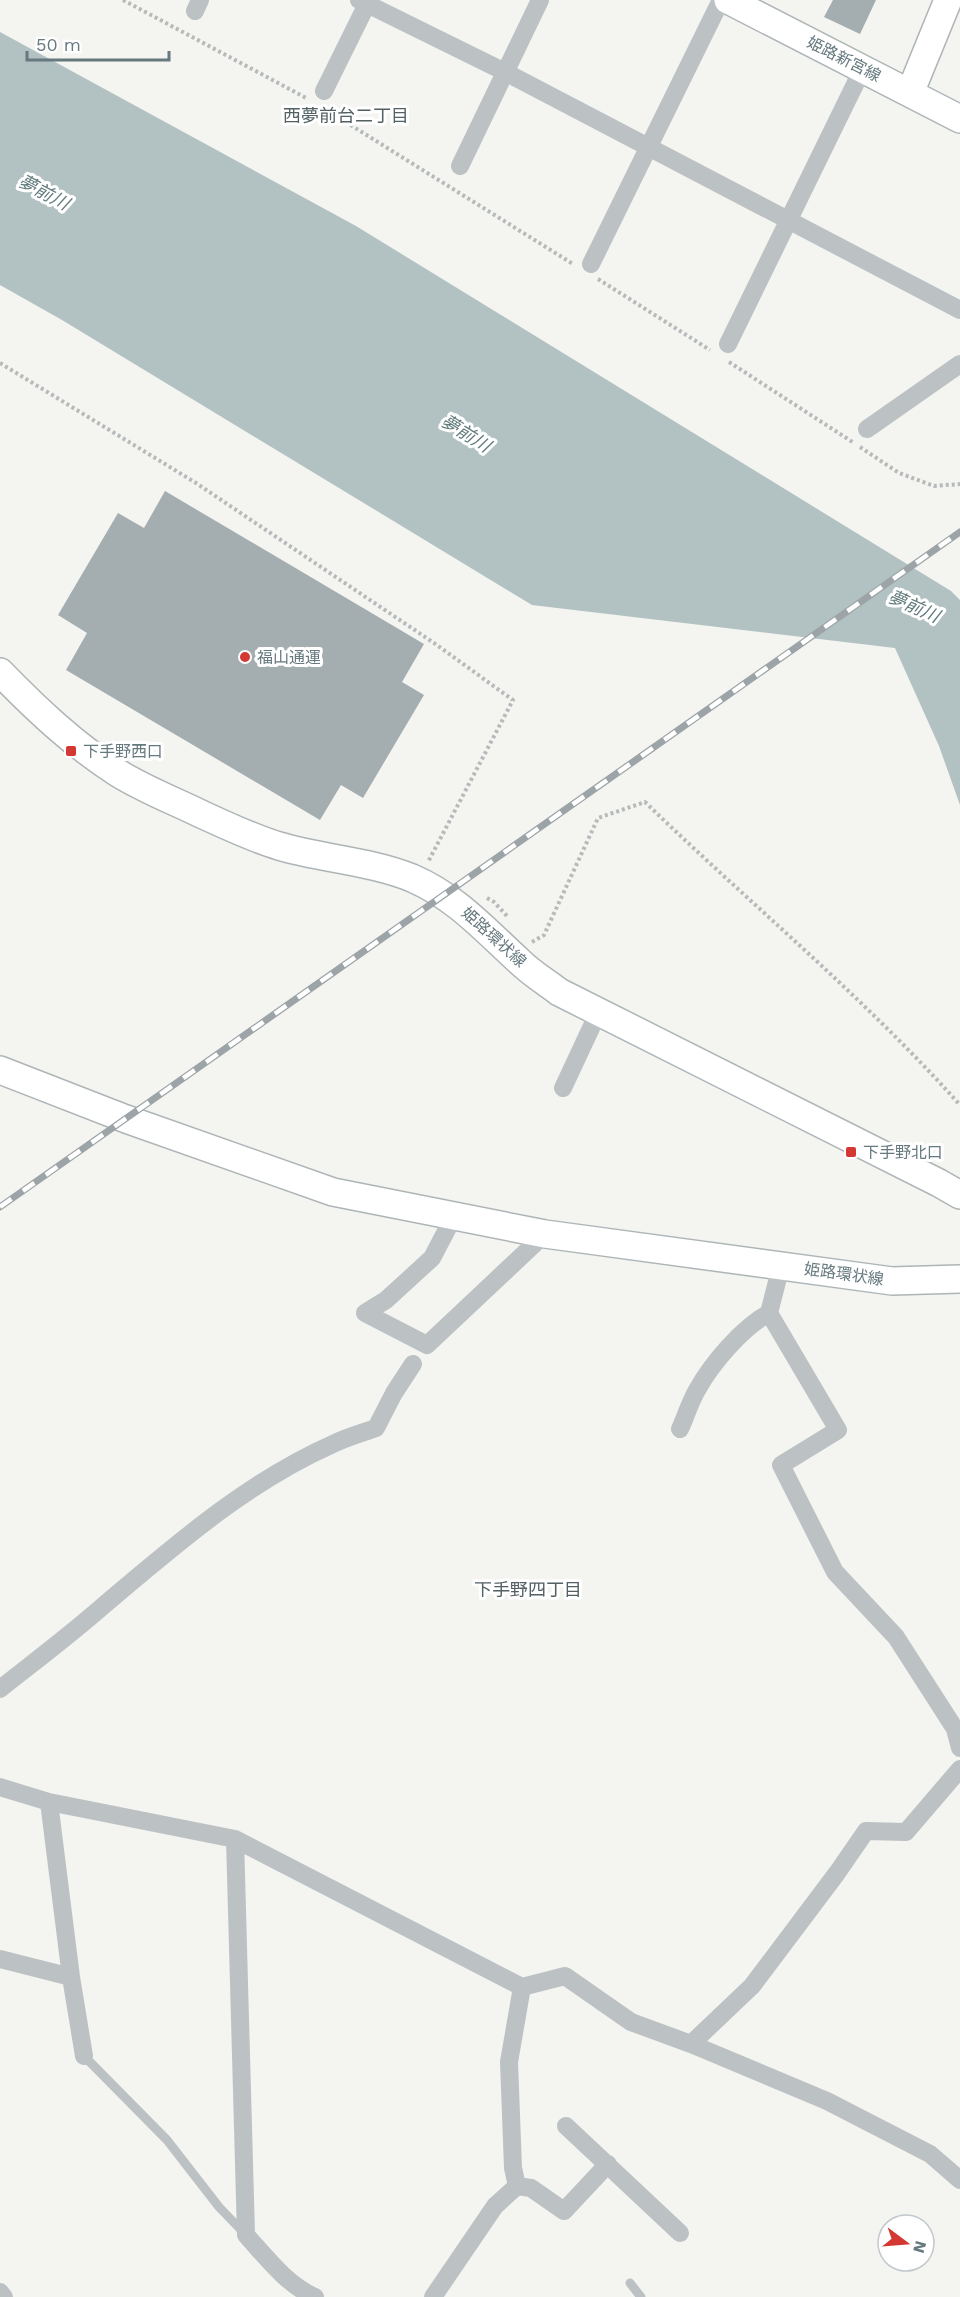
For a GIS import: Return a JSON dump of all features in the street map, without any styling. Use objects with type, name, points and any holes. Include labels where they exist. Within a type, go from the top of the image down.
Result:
[{"type":"main road","name":"姫路新宮線","points":[[728,0],[960,120]]},
{"type":"main road","points":[[910,93],[948,0]]},
{"type":"main road","name":"姫路環状線","points":[[0,672],[56,726],[86,751],[154,793],[248,835],[306,854],[378,868],[427,885],[471,914],[521,963],[559,992],[960,1195]]},
{"type":"main road","name":"姫路環状線","points":[[0,1070],[126,1119],[333,1192],[545,1234],[892,1281],[960,1279]]},
{"type":"street","points":[[460,166],[540,0]]},
{"type":"street","points":[[586,268],[650,148],[721,0]]},
{"type":"street","points":[[318,99],[365,1],[506,72],[960,310]]},
{"type":"street","points":[[728,344],[863,68]]},
{"type":"street","points":[[867,429],[960,364]]},
{"type":"street","points":[[563,1088],[598,1013]]},
{"type":"street","points":[[454,1216],[432,1258],[386,1300],[365,1313],[427,1345],[545,1234]]},
{"type":"street","points":[[680,1429],[697,1390],[721,1357],[752,1323],[769,1313],[782,1266]]},
{"type":"street","points":[[769,1313],[838,1430],[781,1465],[836,1572],[896,1637],[955,1729],[960,1748]]},
{"type":"street","points":[[0,1689],[102,1608],[164,1553],[219,1512],[309,1455],[376,1428],[394,1393],[413,1364]]},
{"type":"street","points":[[691,2044],[752,1986],[837,1874],[866,1831],[906,1832],[960,1769]]},
{"type":"street","points":[[0,1787],[49,1802],[235,1839],[522,1987],[565,1977],[631,2022],[691,2044],[827,2101],[930,2154],[960,2180]]},
{"type":"street","points":[[49,1802],[71,1977],[84,2056]]},
{"type":"street","points":[[235,1839],[246,2235],[296,2285],[315,2297]]},
{"type":"street","points":[[0,1959],[71,1977]]},
{"type":"street","points":[[517,2186],[513,2168],[509,2062],[522,1987]]},
{"type":"street","points":[[566,2126],[680,2233]]},
{"type":"street","points":[[517,2186],[531,2188],[564,2211],[608,2164]]},
{"type":"street","points":[[433,2297],[495,2206],[517,2186]]},
{"type":"street","points":[[0,2292],[4,2297]]},
{"type":"lane","points":[[84,2056],[167,2140],[219,2207],[246,2235]]},
{"type":"lane","points":[[630,2283],[641,2297]]},
{"type":"path","points":[[123,0],[318,99],[586,268],[898,473],[934,486],[960,484]]},
{"type":"path","points":[[0,363],[196,483],[434,643],[513,700],[428,861],[433,871]]},
{"type":"path","points":[[524,934],[532,942],[544,935],[598,818],[645,802],[717,872],[833,977],[932,1074],[960,1105]]},
{"type":"path","points":[[484,897],[494,902],[509,918]]},
{"type":"water","name":"夢前川","points":[[0,32],[356,226],[951,591],[960,600],[960,805],[939,746],[895,648],[532,605],[62,320],[0,285]]},
{"type":"building","points":[[833,0],[876,0],[860,34],[824,17]]},
{"type":"building","name":"福山通運","points":[[165,491],[424,644],[402,682],[424,695],[363,798],[341,785],[320,820],[66,670],[87,633],[58,615],[118,513],[144,528]]},
{"type":"railway","points":[[0,1207],[960,532]]},
{"type":"place","name":"福山通運","points":[[245,657]]},
{"type":"place","name":"下手野西口","points":[[71,751]]},
{"type":"place","name":"下手野北口","points":[[851,1152]]},
{"type":"district","name":"西夢前台二丁目","points":[[346,115]]},
{"type":"district","name":"下手野四丁目","points":[[528,1589]]}]
